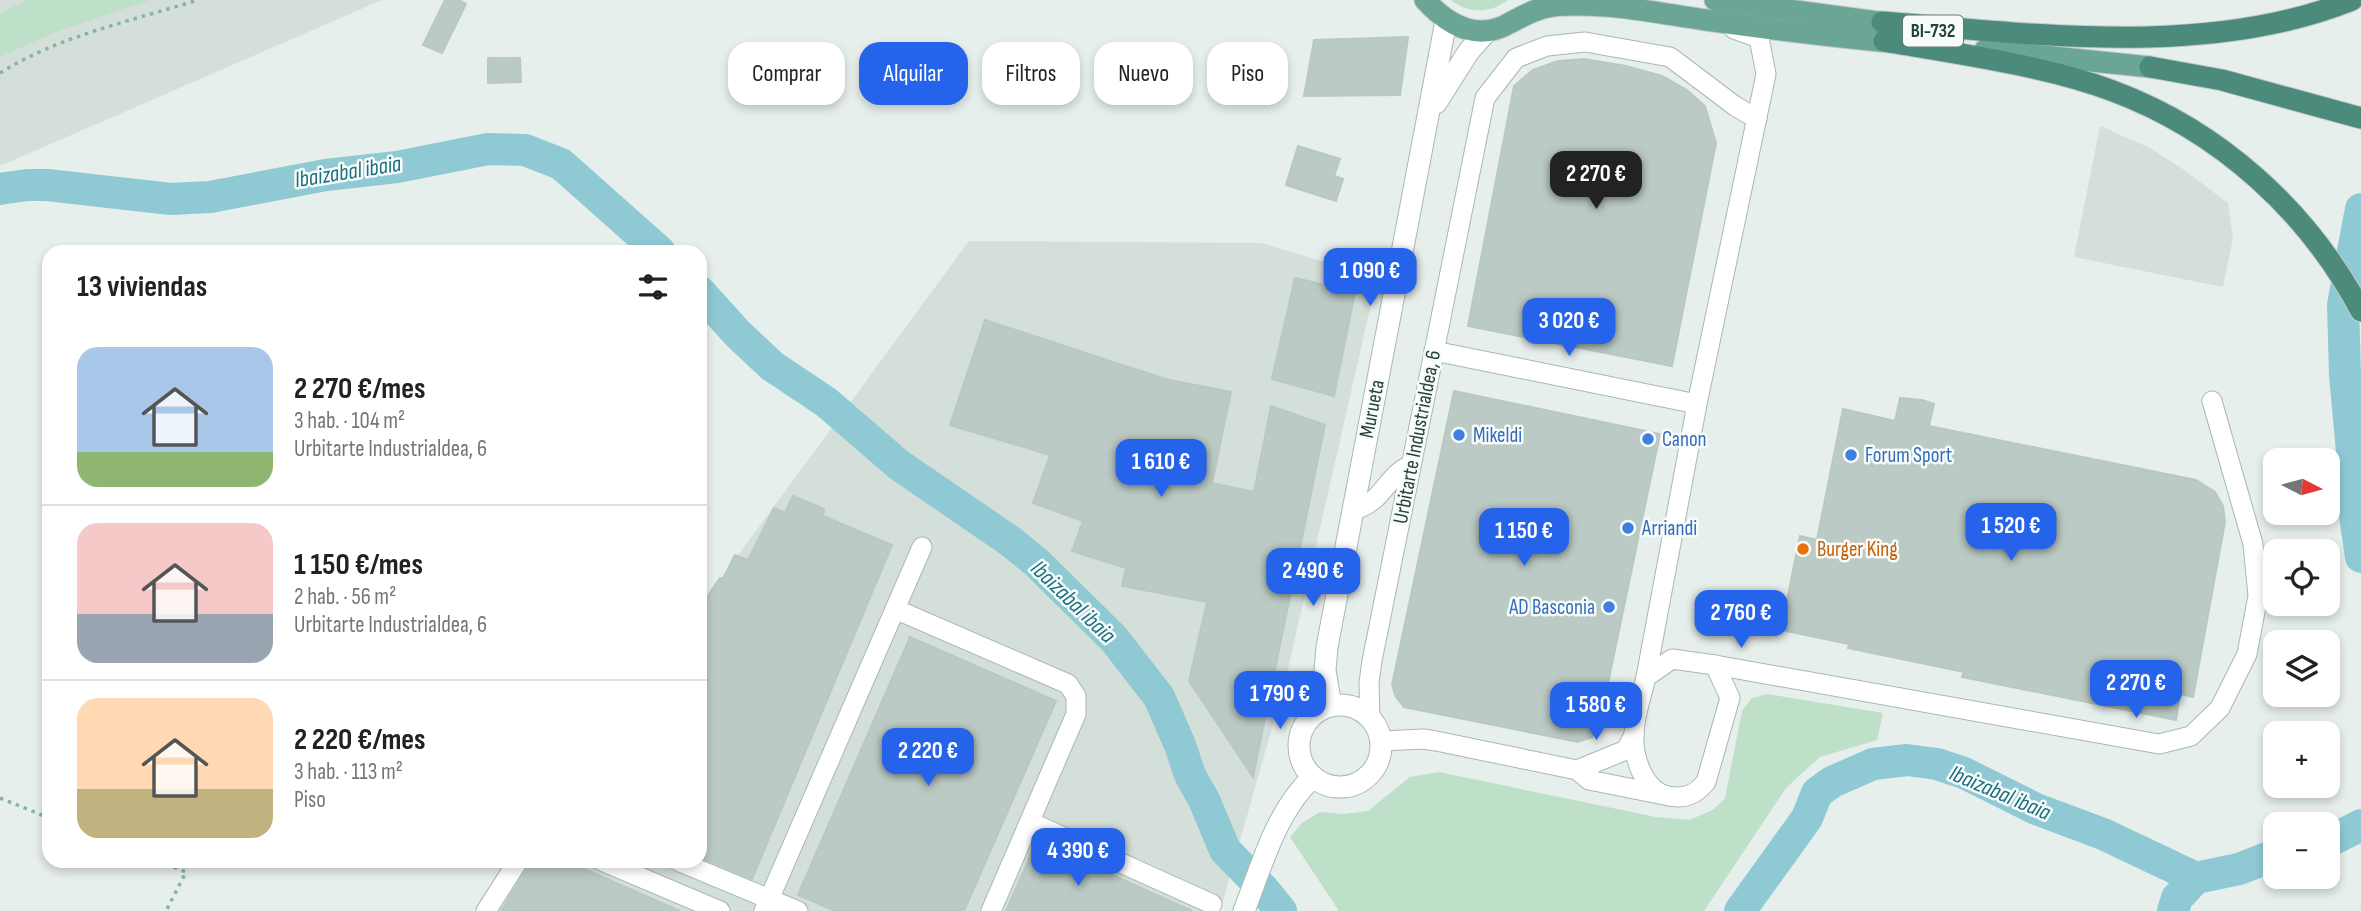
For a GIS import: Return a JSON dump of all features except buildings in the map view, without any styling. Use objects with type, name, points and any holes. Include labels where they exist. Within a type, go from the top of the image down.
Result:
[{"type":"highway","points":[[1883,32],[2143,37],[2252,28],[2293,19],[2352,0]]},
{"type":"highway","points":[[1883,32],[2112,90],[2173,117],[2235,158],[2276,196],[2311,234],[2345,282],[2361,312]]},
{"type":"highway","points":[[2150,67],[2222,80],[2361,118]]},
{"type":"main road","name":"BI-732","points":[[1518,17],[1531,0]]},
{"type":"main road","name":"BI-732","points":[[1487,31],[1552,6],[1712,10],[2150,67]]},
{"type":"main road","points":[[1433,7],[1466,30],[1487,31]]},
{"type":"street","name":"Murueta","points":[[1331,706],[1325,670],[1327,646],[1429,114],[1433,7]]},
{"type":"street","points":[[1577,770],[1626,750],[1634,735],[1697,404],[1766,74],[1759,38],[1712,10]]},
{"type":"street","name":"Murueta","points":[[1429,114],[1469,51],[1487,31]]},
{"type":"street","name":"Urbitarte Industrialdea, 6","points":[[1370,716],[1369,683],[1372,660],[1485,98],[1516,58],[1547,46],[1585,42],[1670,57],[1735,106],[1758,119]]},
{"type":"street","points":[[1434,351],[1697,404]]},
{"type":"street","points":[[1646,677],[1672,659],[2159,744],[2191,736],[2220,708],[2247,654],[2258,596],[2253,544],[2212,401]]},
{"type":"street","points":[[1353,510],[1368,506],[1402,469],[1411,465]]},
{"type":"street","points":[[766,905],[922,547]]},
{"type":"street","points":[[895,609],[1068,684],[1076,696],[1076,714],[991,911]]},
{"type":"street","points":[[1382,741],[1423,739],[1577,770],[1589,780],[1681,798],[1697,793],[1706,782],[1730,698],[1725,668]]},
{"type":"street","points":[[1730,698],[1759,674]]},
{"type":"street","points":[[1345,705],[1370,716],[1382,741],[1377,766],[1370,776],[1360,783],[1335,788],[1313,777],[1304,767],[1299,742],[1309,719],[1319,710],[1345,705]]},
{"type":"street","points":[[1634,735],[1640,771],[1659,794]]},
{"type":"street","points":[[1247,904],[1273,838],[1292,799],[1313,777]]},
{"type":"street","points":[[1030,822],[1212,904]]},
{"type":"street","points":[[486,911],[514,868]]},
{"type":"street","points":[[619,868],[720,911]]},
{"type":"street","points":[[692,868],[766,905],[798,911]]},
{"type":"path","points":[[0,73],[19,61],[78,38],[198,0]]},
{"type":"path","points":[[0,798],[42,815]]},
{"type":"path","points":[[166,911],[186,872],[176,868]]},
{"type":"shaded area","points":[[0,0],[382,0],[0,166]]},
{"type":"shaded area","points":[[2100,126],[2150,148],[2228,203],[2233,238],[2223,287],[2074,257]]},
{"type":"shaded area","points":[[969,241],[1262,243],[1377,278],[1285,682],[1220,911],[486,911],[514,868],[707,868],[707,597]]},
{"type":"green space","points":[[28,0],[150,0],[58,31],[0,57],[0,13]]},
{"type":"green space","points":[[1451,0],[1508,0],[1494,8],[1472,10]]},
{"type":"green space","points":[[1768,694],[1883,713],[1877,740],[1820,757],[1786,788],[1704,911],[1339,911],[1290,837],[1302,823],[1320,812],[1344,814],[1368,811],[1410,777],[1439,772],[1656,817],[1690,820],[1714,809],[1725,798],[1742,711],[1752,698]]},
{"type":"waterway","name":"Ibaizabal ibaia","points":[[0,189],[47,185],[171,199],[210,197],[326,175],[397,167],[488,149],[525,150],[561,164],[652,245]]},
{"type":"waterway","name":"Ibaizabal ibaia","points":[[2361,209],[2343,305],[2345,375],[2355,484],[2353,502],[2361,557]]},
{"type":"waterway","name":"Ibaizabal ibaia","points":[[707,300],[772,366],[826,402],[899,465],[1010,541],[1036,562],[1114,639],[1159,697],[1190,775],[1204,800],[1225,850],[1281,911]]},
{"type":"waterway","name":"Ibaizabal ibaia","points":[[1740,911],[1807,818],[1817,793],[1832,782],[1873,764],[1907,760],[1937,764],[1964,773],[2036,809],[2103,834],[2196,878],[2239,869],[2263,860]]},
{"type":"waterway","name":"Ibaizabal ibaia","points":[[2340,836],[2361,825]]},
{"type":"waterway","points":[[2173,911],[2177,898],[2196,878]]},
{"type":"place","name":"Mikeldi","points":[[1459,435]]},
{"type":"place","name":"Canon","points":[[1648,439]]},
{"type":"place","name":"Forum Sport","points":[[1851,455]]},
{"type":"place","name":"Arriandi","points":[[1628,528]]},
{"type":"place","name":"Burger King","points":[[1803,549]]},
{"type":"place","name":"AD Basconia","points":[[1609,607]]}]
